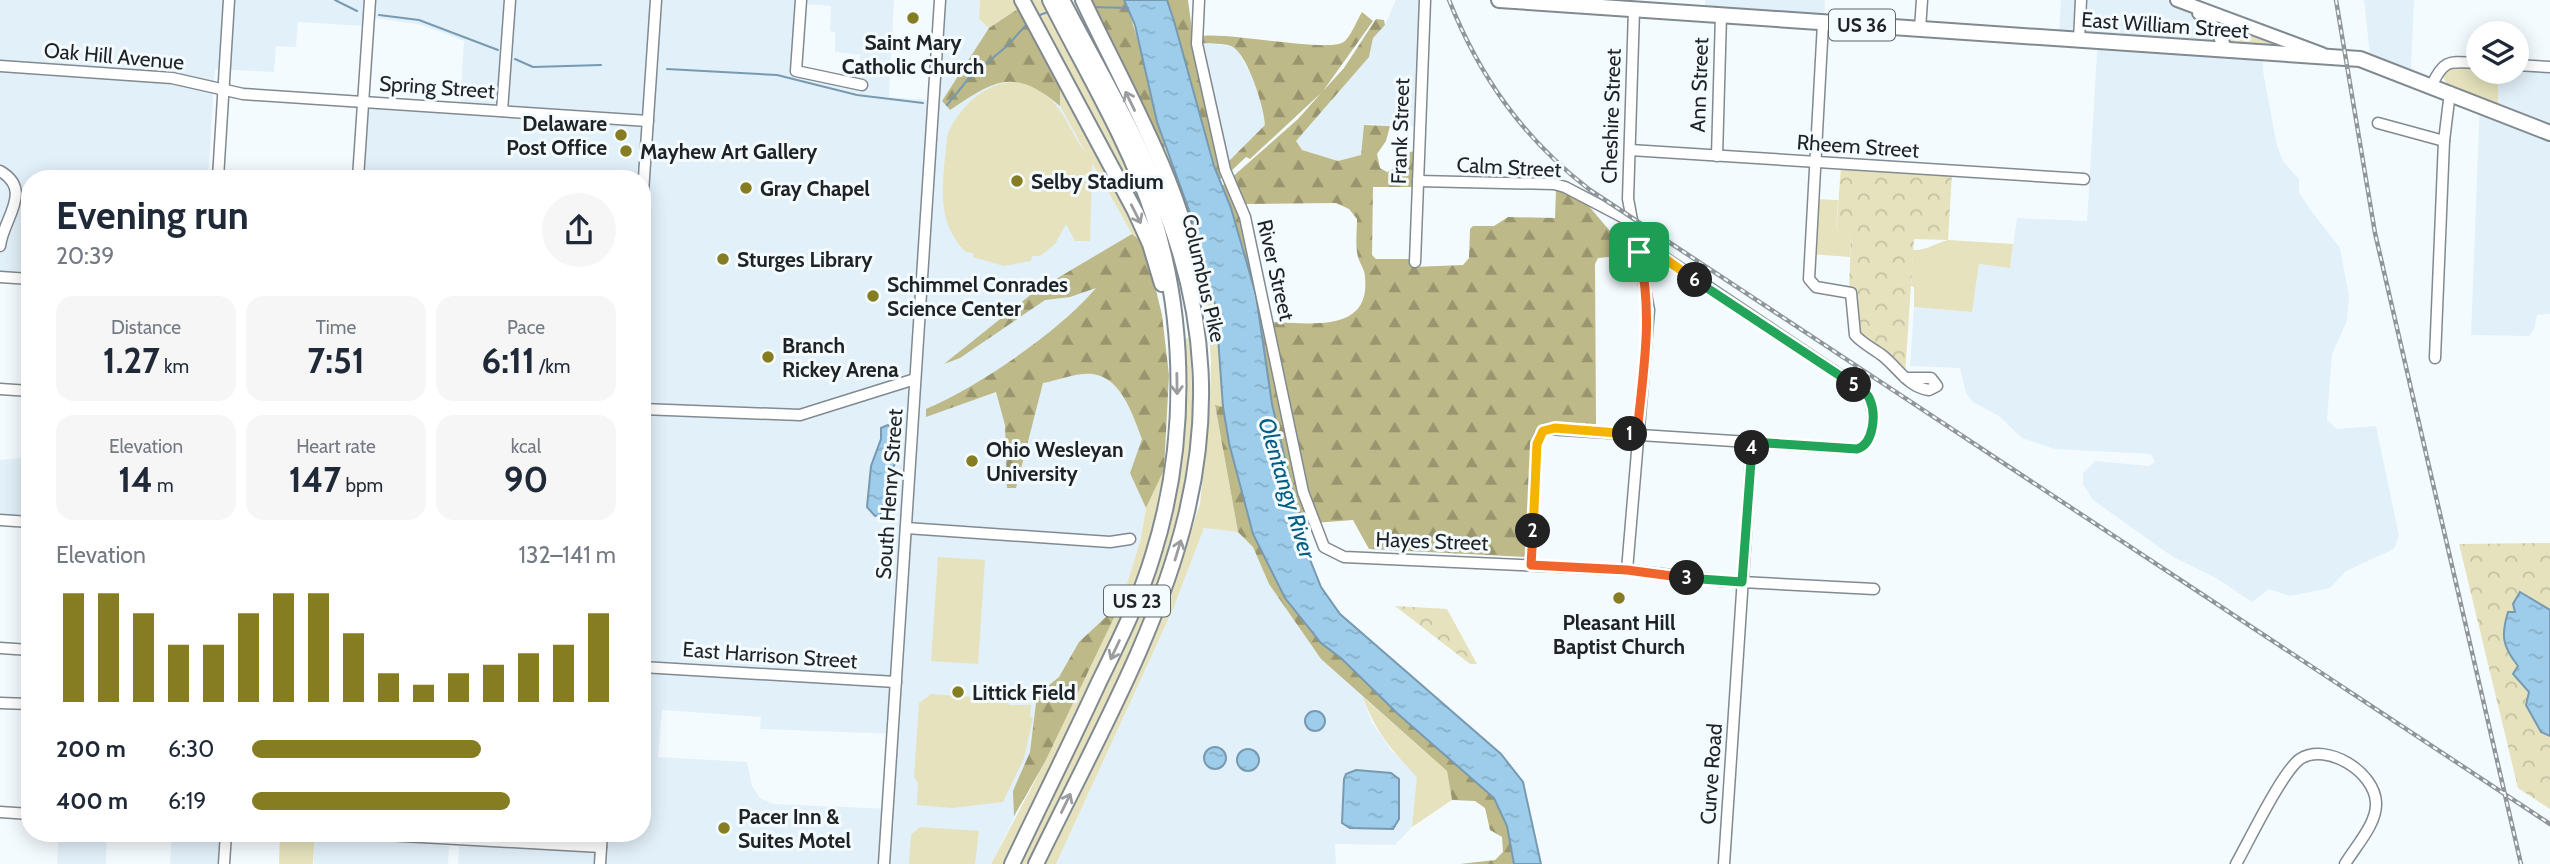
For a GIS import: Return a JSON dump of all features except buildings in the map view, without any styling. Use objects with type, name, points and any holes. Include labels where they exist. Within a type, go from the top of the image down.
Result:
[{"type":"highway","points":[[1021,0],[1142,225],[1172,316]]},
{"type":"highway","name":"US 23","points":[[1050,0],[1070,27]]},
{"type":"highway","name":"US 23","points":[[1062,0],[1070,27]]},
{"type":"highway","name":"East William Street","points":[[1499,0],[1634,10],[1701,7],[1721,15],[1823,23],[2325,55]]},
{"type":"highway","points":[[1085,5],[1176,203],[1194,266],[1199,328]]},
{"type":"highway","name":"Columbus Pike","points":[[1012,864],[1118,642],[1154,553],[1170,486],[1177,432],[1177,371],[1169,275],[1146,195],[1070,27]]},
{"type":"highway","name":"Columbus Pike","points":[[1036,864],[1151,624],[1185,529],[1194,491],[1201,428],[1199,328],[1164,204],[1135,139],[1070,27]]},
{"type":"highway","name":"US 36","points":[[2325,55],[2371,62],[2549,132]]},
{"type":"main road","points":[[2177,0],[2211,22],[2226,50]]},
{"type":"main road","points":[[2177,0],[2325,55]]},
{"type":"street","points":[[218,170],[229,0]]},
{"type":"street","points":[[359,170],[370,0]]},
{"type":"street","points":[[502,111],[510,0]]},
{"type":"street","points":[[645,170],[656,0]]},
{"type":"street","points":[[801,0],[796,71],[862,85]]},
{"type":"street","name":"South Henry Street","points":[[884,864],[940,0]]},
{"type":"street","name":"River Street","points":[[1199,0],[1197,44],[1225,170],[1245,217],[1301,484],[1316,533],[1325,548]]},
{"type":"street","name":"Frank Street","points":[[1415,262],[1425,0]]},
{"type":"street","points":[[1920,29],[1922,0]]},
{"type":"street","points":[[2079,40],[2081,0]]},
{"type":"street","name":"Cheshire Street","points":[[1634,10],[1628,199],[1639,252]]},
{"type":"street","name":"Ann Street","points":[[1717,156],[1721,15]]},
{"type":"street","points":[[1823,23],[1808,273],[1811,283],[1816,287],[1845,290],[1853,298],[1853,331],[1905,378]]},
{"type":"street","points":[[2432,85],[2440,69],[2447,63],[2466,63]]},
{"type":"street","name":"Oak Hill Avenue","points":[[0,66],[172,78],[223,91]]},
{"type":"street","points":[[2529,66],[2550,67]]},
{"type":"street","name":"Spring Street","points":[[223,91],[648,121]]},
{"type":"street","points":[[2435,358],[2444,141],[2450,92]]},
{"type":"street","points":[[2378,123],[2444,141]]},
{"type":"street","name":"Rheem Street","points":[[1630,150],[2084,179]]},
{"type":"street","points":[[0,171],[14,183],[17,191],[13,210],[2,229],[0,246]]},
{"type":"street","name":"Calm Street","points":[[1418,181],[1554,184],[1565,187],[1632,222]]},
{"type":"street","points":[[1531,565],[1537,444],[1543,431],[1555,428],[1637,434],[1752,442],[1860,448],[1870,437],[1871,400],[1865,393],[1661,256],[1639,252],[1649,310],[1637,434],[1627,570]]},
{"type":"street","points":[[0,277],[21,278]]},
{"type":"street","points":[[651,409],[800,415],[915,379]]},
{"type":"street","points":[[0,389],[21,390]]},
{"type":"street","name":"Curve Road","points":[[1724,864],[1752,442]]},
{"type":"street","points":[[0,520],[21,521]]},
{"type":"street","points":[[906,528],[1110,542],[1130,538]]},
{"type":"street","name":"Hayes Street","points":[[1325,548],[1345,557],[1627,570],[1742,582],[1874,589]]},
{"type":"street","points":[[0,648],[21,649]]},
{"type":"street","name":"East Harrison Street","points":[[651,668],[896,682]]},
{"type":"street","points":[[0,703],[21,704]]},
{"type":"street","points":[[2236,864],[2290,769],[2309,755],[2324,754],[2336,757],[2368,779],[2375,797],[2373,817],[2345,864]]},
{"type":"street","points":[[0,812],[21,813]]},
{"type":"street","points":[[224,864],[225,842]]},
{"type":"street","points":[[534,842],[601,847]]},
{"type":"street","points":[[600,864],[601,842]]},
{"type":"shaded area","name":"Ohio Wesleyan University","points":[[0,0],[894,0],[889,97],[930,100],[937,0],[980,0],[979,19],[989,28],[942,101],[950,110],[987,85],[1018,81],[1041,90],[1060,106],[1132,234],[1158,435],[1140,542],[1121,603],[991,864],[458,864],[459,846],[525,848],[525,842],[651,842],[651,170],[363,170],[367,99],[460,105],[464,41],[422,25],[376,18],[364,26],[298,22],[296,47],[276,46],[274,72],[215,69],[209,170],[21,170],[21,272],[0,271]],"holes":[[[805,4],[831,6],[830,31],[835,32],[835,52],[860,55],[858,87],[799,75]],[[662,710],[761,717],[760,729],[896,734],[891,809],[774,804],[761,799],[752,786],[747,762],[658,757]]]},
{"type":"shaded area","points":[[1396,0],[1421,0],[1415,126],[1367,124],[1364,126],[1361,155],[1338,161],[1297,147],[1296,141],[1369,57],[1373,38],[1385,25]]},
{"type":"shaded area","points":[[1705,0],[1825,0],[1824,18],[1705,11]]},
{"type":"shaded area","points":[[2061,0],[2167,0],[2263,46],[2263,71],[2277,146],[2283,161],[2299,179],[2299,192],[2340,248],[2349,296],[2347,321],[2332,354],[2327,420],[2337,429],[2376,426],[2399,536],[2394,549],[2346,571],[2330,588],[2290,596],[2269,589],[2252,602],[2216,578],[2173,557],[2093,500],[2083,484],[2083,473],[2095,461],[2149,466],[2155,462],[2151,454],[2055,449],[2022,438],[1999,416],[1973,402],[1966,393],[1960,368],[1910,366],[1914,307],[1972,312],[1979,264],[2010,268],[2017,218],[2087,221],[2098,37],[2059,34]]},
{"type":"shaded area","points":[[2364,0],[2414,0],[2411,70],[2370,55]]},
{"type":"shaded area","points":[[1199,42],[1231,46],[1237,50],[1253,79],[1265,113],[1265,125],[1226,164]]},
{"type":"shaded area","points":[[2529,69],[2550,70],[2550,314],[2537,315],[2534,330],[2529,336],[2471,335],[2480,97],[2498,104],[2498,84],[2529,84]]},
{"type":"shaded area","points":[[21,458],[21,517],[0,516],[0,460]]},
{"type":"shaded area","points":[[1204,528],[1238,532],[1253,547],[1269,584],[1321,659],[1363,697],[1371,721],[1391,750],[1418,777],[1412,827],[1395,845],[1335,844],[1336,864],[1056,864],[1173,609]]},
{"type":"shaded area","points":[[58,842],[107,842],[106,864],[57,864]]},
{"type":"shaded area","points":[[171,842],[224,842],[223,864],[170,864]]},
{"type":"shaded area","points":[[315,842],[400,842],[449,846],[448,864],[314,864]]},
{"type":"green space","points":[[980,0],[1015,0],[1019,8],[989,28],[979,19]]},
{"type":"green space","points":[[1026,0],[1045,0],[1124,161],[1156,250]]},
{"type":"green space","points":[[1090,0],[1124,0],[1137,36],[1165,147],[1158,149]]},
{"type":"green space","points":[[1167,0],[1188,0],[1195,53],[1225,175],[1219,180]]},
{"type":"green space","points":[[1019,8],[1060,82],[1060,106],[1030,86],[1005,82],[980,91],[950,110],[942,101],[989,28]]},
{"type":"green space","points":[[2200,10],[2287,44],[2288,48],[2228,44]]},
{"type":"green space","points":[[1362,12],[1373,21],[1323,91],[1344,68],[1376,19],[1384,20],[1385,25],[1373,38],[1369,57],[1296,141],[1302,150],[1338,161],[1361,155],[1364,125],[1390,126],[1386,141],[1377,154],[1380,168],[1387,172],[1405,163],[1410,152],[1415,151],[1415,187],[1373,187],[1372,255],[1376,259],[1410,259],[1413,267],[1463,265],[1469,258],[1470,229],[1473,226],[1494,226],[1508,217],[1555,218],[1556,190],[1582,198],[1626,250],[1627,255],[1598,258],[1595,264],[1596,424],[1551,423],[1538,431],[1527,557],[1369,549],[1353,520],[1301,524],[1272,404],[1256,295],[1222,186],[1228,181],[1238,201],[1266,322],[1333,322],[1358,309],[1364,296],[1365,277],[1357,252],[1357,219],[1349,209],[1336,203],[1243,204],[1230,179],[1298,119],[1321,93],[1250,159],[1246,157],[1228,174],[1226,164],[1265,125],[1264,117],[1249,69],[1237,50],[1228,45],[1203,43],[1203,36],[1301,44],[1336,44],[1348,38]]},
{"type":"green space","points":[[2449,66],[2466,68],[2466,84],[2498,84],[2498,105],[2447,84],[2441,74]]},
{"type":"green space","name":"Selby Stadium","points":[[1008,82],[1024,83],[1039,90],[1054,103],[1086,153],[1060,106],[1060,82],[1145,244],[1132,234],[1092,163],[1090,241],[1075,241],[1066,224],[1055,244],[1040,256],[1032,256],[1031,261],[1004,266],[973,257],[973,253],[966,252],[956,240],[945,212],[943,183],[947,136],[955,120],[979,95],[993,86]]},
{"type":"green space","points":[[1165,147],[1190,212],[1207,274],[1217,338],[1223,407],[1215,406],[1238,532],[1204,528],[1173,609],[1056,864],[1044,864],[1165,608],[1200,504],[1210,402],[1211,360],[1206,301],[1196,255],[1158,149]]},
{"type":"green space","points":[[1841,167],[1952,174],[1948,240],[1914,239],[1905,376],[1857,335],[1849,290],[1851,233],[1836,232]]},
{"type":"green space","points":[[1814,199],[1838,200],[1836,231],[1851,233],[1850,257],[1811,254]]},
{"type":"green space","points":[[1132,234],[1145,244],[1162,315],[1169,375],[1164,470],[1146,508],[1130,473],[1142,439],[1135,420],[1119,390],[1103,377],[1093,374],[1075,375],[1043,383],[1016,488],[1007,488],[1005,425],[996,392],[926,417],[926,409],[969,387],[1017,356],[1062,322],[1096,288],[1070,297],[1045,300],[960,358],[944,364],[1034,292]]},
{"type":"green space","points":[[1948,240],[2013,244],[2010,268],[1979,264],[1972,312],[1914,307],[1914,287],[1911,286],[1913,250]]},
{"type":"green space","points":[[1189,338],[1192,418],[1188,477],[1174,543],[1159,590],[1120,684],[1031,864],[1017,864],[1153,575],[1171,514],[1181,455],[1184,339]]},
{"type":"green space","points":[[1215,405],[1223,407],[1229,443],[1321,643],[1494,798],[1507,826],[1514,864],[1460,864],[1495,860],[1503,852],[1502,837],[1490,830],[1485,808],[1475,801],[1452,800],[1447,771],[1321,659],[1269,584],[1253,547],[1238,532]]},
{"type":"green space","points":[[1164,470],[1140,571],[1100,672],[1005,864],[991,864],[1045,762],[1121,603],[1140,542],[1146,508]]},
{"type":"green space","points":[[2550,543],[2550,809],[2518,788],[2459,544]]},
{"type":"green space","points":[[938,557],[985,560],[978,664],[931,661]]},
{"type":"green space","points":[[1121,603],[1045,762],[1014,816],[1013,791],[1030,752],[1037,695],[1059,677],[1079,642]]},
{"type":"green space","points":[[1395,606],[1447,609],[1477,664],[1470,664]]},
{"type":"green space","points":[[931,694],[1004,699],[1010,705],[1031,705],[1030,716],[1033,718],[1024,758],[1003,802],[952,808],[917,805],[918,783],[914,777],[919,703]]},
{"type":"green space","points":[[1363,697],[1447,771],[1452,800],[1412,827],[1417,777],[1385,740]]},
{"type":"green space","points":[[920,827],[979,831],[975,864],[909,864],[911,835]]},
{"type":"green space","points":[[280,842],[315,842],[313,864],[279,864]]},
{"type":"water","name":"Olentangy River","points":[[1124,0],[1167,0],[1214,166],[1231,208],[1256,295],[1272,404],[1307,552],[1321,587],[1340,614],[1501,754],[1523,782],[1541,864],[1514,864],[1507,826],[1494,798],[1321,643],[1285,598],[1253,534],[1229,443],[1223,407],[1216,309],[1199,238],[1157,122],[1135,25]]},
{"type":"water","points":[[888,425],[896,435],[895,464],[886,479],[891,486],[889,511],[882,510],[880,515],[875,516],[867,507],[871,466],[881,439],[881,428]]},
{"type":"water","points":[[2520,592],[2550,610],[2550,736],[2541,732],[2526,705],[2529,692],[2513,674],[2518,666],[2504,640],[2508,612],[2515,612],[2513,604]]},
{"type":"water","points":[[1315,711],[1322,714],[1325,721],[1322,728],[1315,731],[1308,728],[1305,721],[1308,714]]},
{"type":"water","points":[[1215,747],[1223,750],[1226,758],[1223,766],[1215,769],[1207,766],[1204,758],[1207,750]]},
{"type":"water","points":[[1248,749],[1256,752],[1259,760],[1256,768],[1248,771],[1240,768],[1237,760],[1240,752]]},
{"type":"water","points":[[1356,770],[1391,773],[1399,779],[1399,819],[1393,829],[1350,828],[1342,823],[1344,779],[1346,774]]},
{"type":"waterway","points":[[335,0],[357,11]]},
{"type":"waterway","points":[[1092,7],[1128,8]]},
{"type":"waterway","points":[[1037,16],[1048,12]]},
{"type":"waterway","points":[[379,15],[419,20],[498,50]]},
{"type":"waterway","points":[[947,105],[970,77],[1007,46],[1027,24]]},
{"type":"waterway","points":[[515,59],[533,67],[601,65]]},
{"type":"waterway","points":[[667,69],[777,75],[857,95],[923,103]]},
{"type":"railway","points":[[1449,0],[1475,55],[1506,105],[1544,150],[1590,190],[2550,824]]},
{"type":"railway","points":[[2336,0],[2375,233],[2521,864]]},
{"type":"place","name":"Saint Mary Catholic Church","points":[[913,18]]},
{"type":"place","name":"Delaware Post Office","points":[[621,135]]},
{"type":"place","name":"Mayhew Art Gallery","points":[[626,151]]},
{"type":"place","name":"Selby Stadium","points":[[1017,181]]},
{"type":"place","name":"Gray Chapel","points":[[746,188]]},
{"type":"place","name":"Sturges Library","points":[[723,259]]},
{"type":"place","name":"Schimmel Conrades Science Center","points":[[873,296]]},
{"type":"place","name":"Branch Rickey Arena","points":[[768,357]]},
{"type":"place","name":"Ohio Wesleyan University","points":[[972,461]]},
{"type":"place","name":"Pleasant Hill Baptist Church","points":[[1619,598]]},
{"type":"place","name":"Littick Field","points":[[958,692]]},
{"type":"place","name":"Pacer Inn & Suites Motel","points":[[724,828]]},
{"type":"route","points":[[1639,252],[1661,256],[1838,374],[1871,400],[1870,437],[1860,448],[1752,442],[1742,582],[1651,575],[1627,570],[1531,565],[1537,444],[1543,431],[1555,428],[1637,434],[1649,310],[1639,252]]}]
